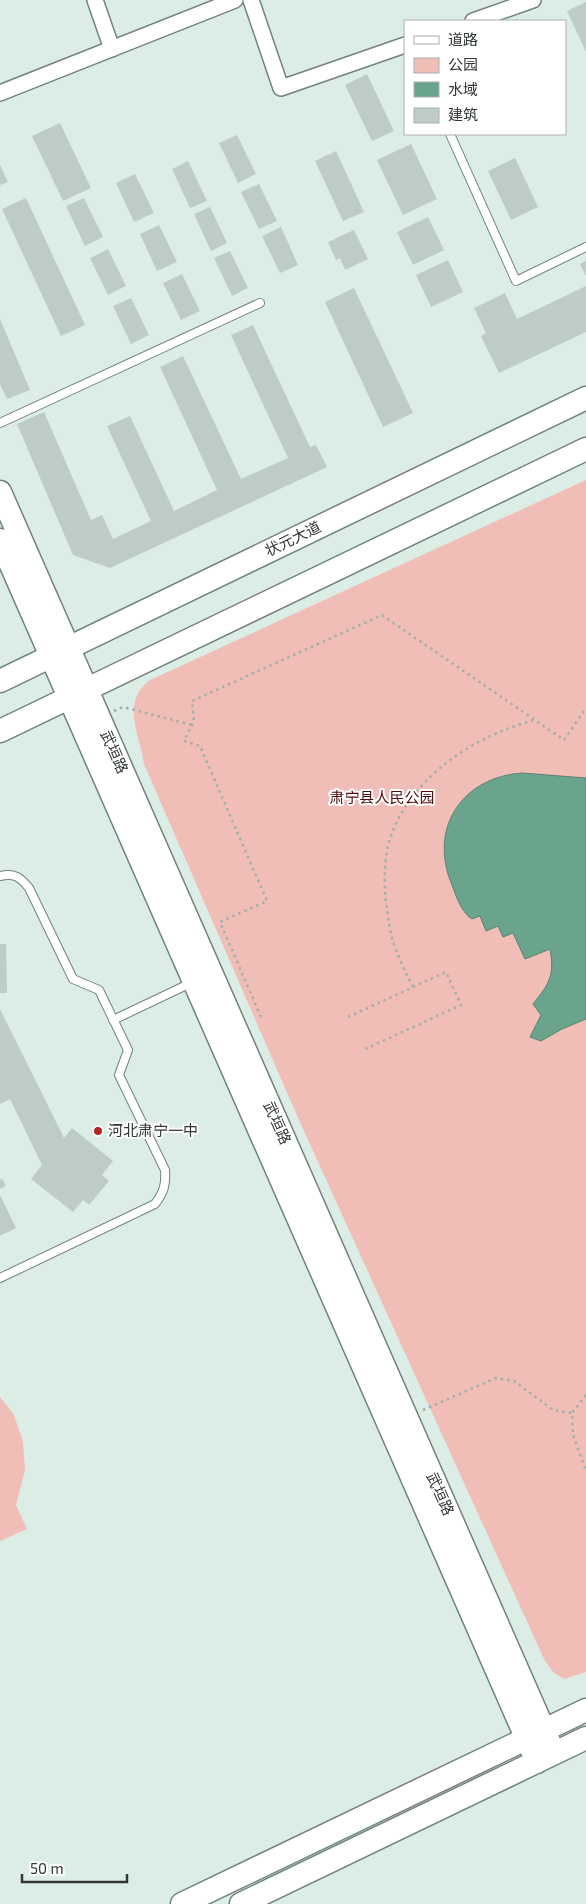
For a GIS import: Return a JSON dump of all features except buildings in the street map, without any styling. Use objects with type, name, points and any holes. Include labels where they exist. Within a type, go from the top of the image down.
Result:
[{"type":"main road","name":"状元大道","points":[[0,681],[586,398]]},
{"type":"main road","points":[[0,731],[586,448]]},
{"type":"main road","name":"武垣路","points":[[0,492],[60,652],[194,982],[545,1757]]},
{"type":"main road","name":"武垣路","points":[[0,540],[60,652]]},
{"type":"main road","name":"武垣路","points":[[78,693],[99,718],[406,1418],[535,1734]]},
{"type":"main road","points":[[182,1904],[586,1710]]},
{"type":"main road","points":[[241,1904],[586,1738]]},
{"type":"street","points":[[95,0],[112,49]]},
{"type":"street","points":[[0,93],[235,0]]},
{"type":"street","points":[[251,0],[281,88],[404,45]]},
{"type":"street","points":[[475,20],[533,0]]},
{"type":"lane","points":[[450,135],[516,281],[586,247]]},
{"type":"lane","points":[[0,423],[260,303]]},
{"type":"lane","points":[[0,876],[11,874],[21,878],[29,888],[73,979],[99,990],[128,1050],[119,1075],[165,1170],[166,1184],[164,1192],[155,1204],[0,1278]]},
{"type":"lane","points":[[113,1020],[194,982]]},
{"type":"path","points":[[261,1017],[220,922],[267,901],[200,746],[184,741],[192,725],[195,710],[192,701],[382,615],[564,740],[586,708]]},
{"type":"path","points":[[99,718],[123,707],[192,725]]},
{"type":"path","points":[[413,987],[397,953],[389,924],[386,902],[386,866],[390,837],[399,819],[428,778],[443,764],[490,737],[516,725],[536,720]]},
{"type":"path","points":[[348,1017],[446,972],[461,1005],[363,1050]]},
{"type":"path","points":[[406,1418],[496,1378],[514,1381],[553,1410],[572,1413]]},
{"type":"path","points":[[586,1395],[572,1413],[573,1435],[586,1471]]},
{"type":"green space","name":"肃宁县人民公园","points":[[586,480],[586,1672],[564,1679],[554,1673],[545,1661],[299,1120],[144,764],[134,719],[134,709],[141,689],[150,680]]},
{"type":"green space","points":[[0,1397],[14,1415],[23,1442],[25,1470],[16,1505],[27,1529],[0,1541]]},
{"type":"water","points":[[522,773],[586,778],[586,1019],[562,1029],[541,1041],[530,1037],[541,1015],[533,1004],[547,985],[551,973],[550,949],[525,959],[513,933],[503,937],[498,926],[486,931],[480,916],[472,919],[469,917],[462,909],[458,900],[445,860],[445,841],[449,823],[457,807],[468,794],[483,784],[501,776]]},
{"type":"place","name":"河北肃宁一中","points":[[98,1131]]}]
